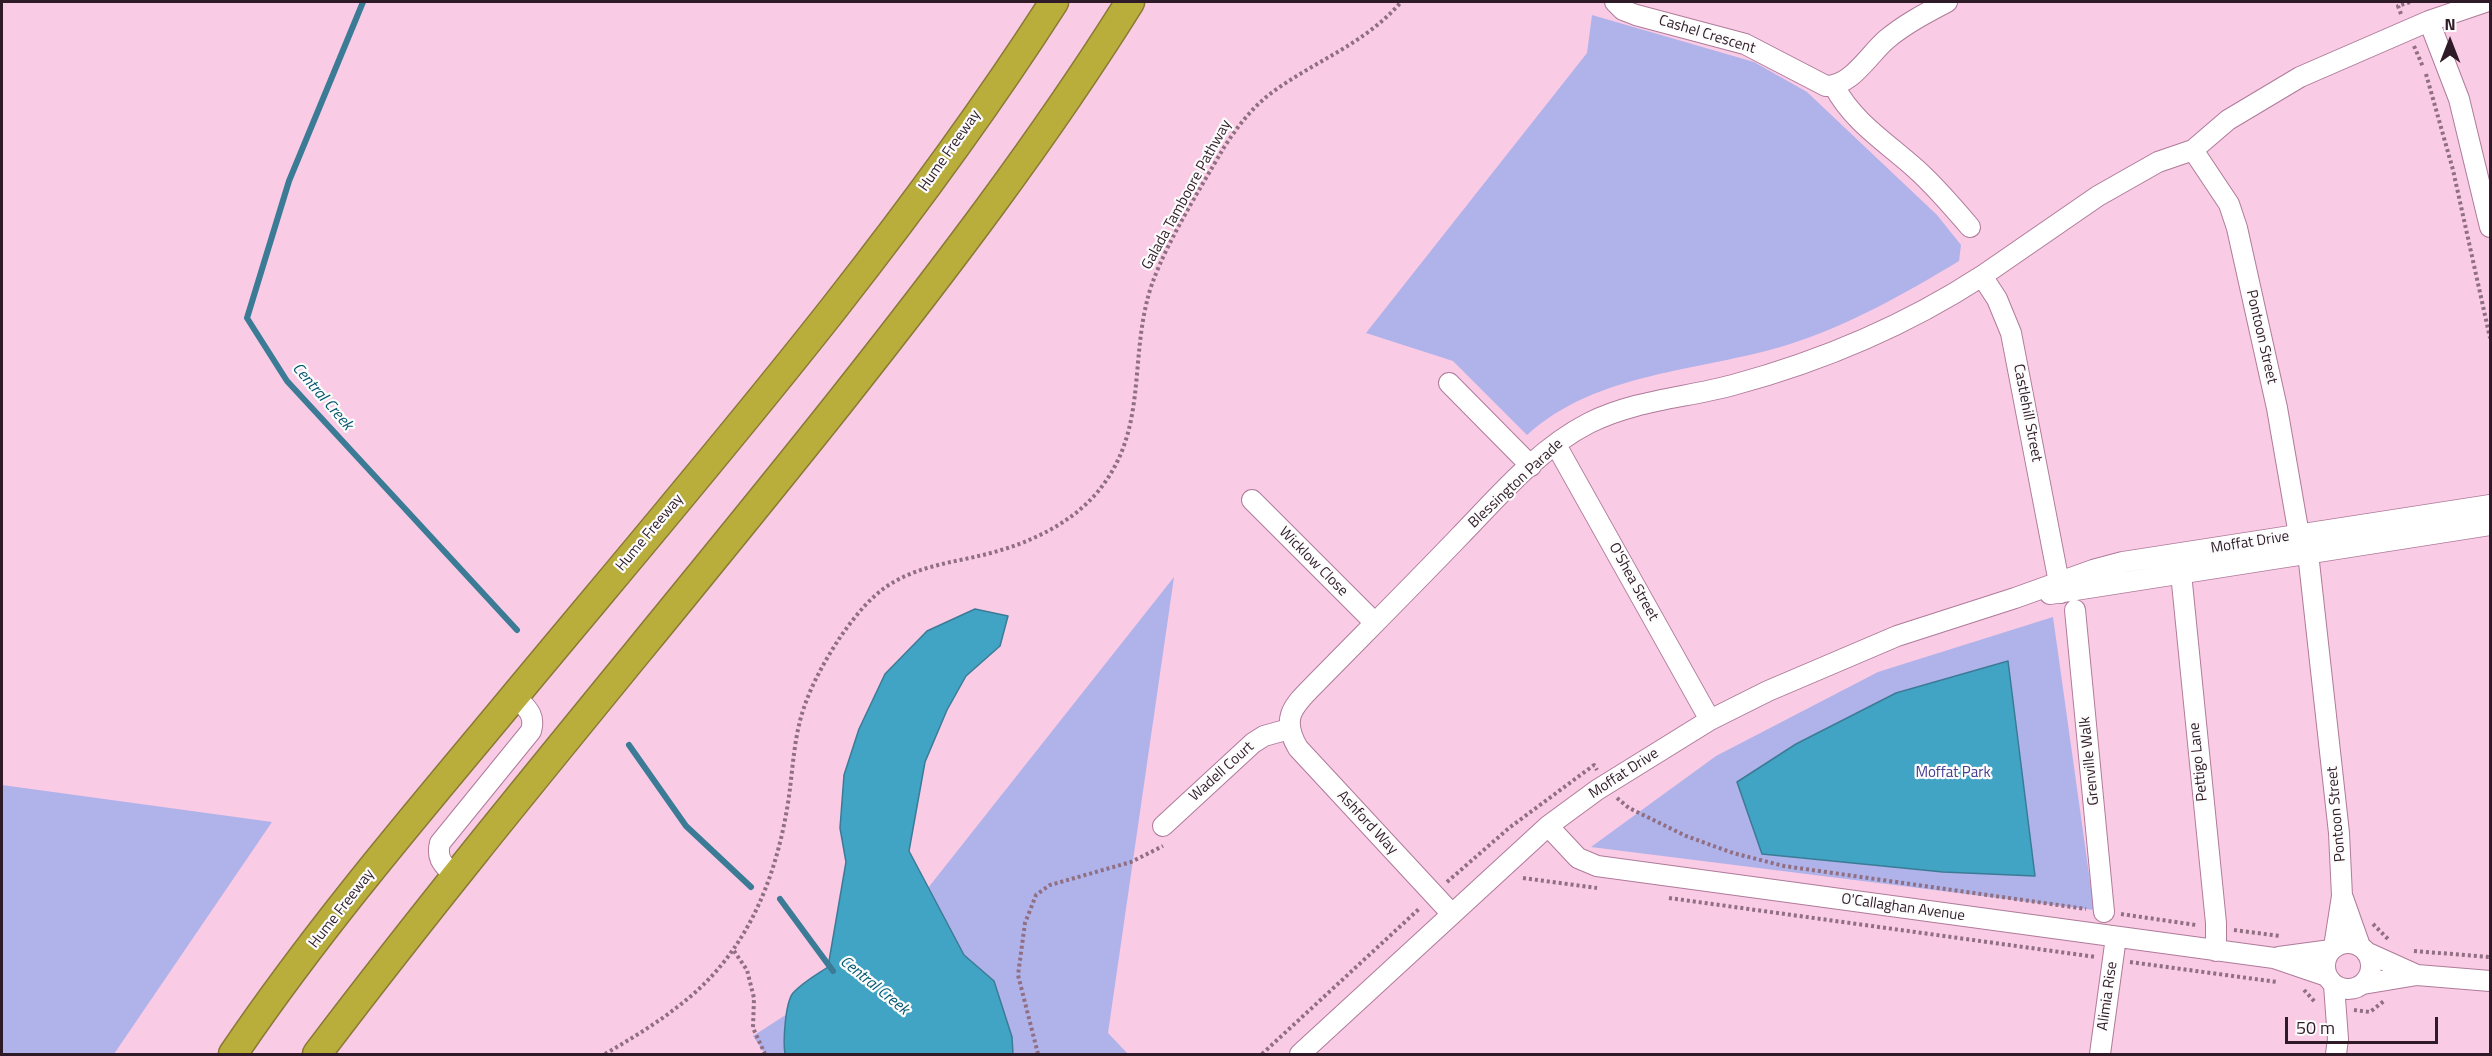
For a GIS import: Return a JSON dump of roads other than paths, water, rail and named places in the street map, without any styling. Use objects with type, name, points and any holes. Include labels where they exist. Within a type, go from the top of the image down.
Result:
[{"type":"highway","name":"Hume Freeway","points":[[233,1054],[333,918],[804,347],[931,180],[1054,2]]},
{"type":"highway","points":[[317,1054],[454,876],[746,520],[930,287],[1028,154],[1130,2]]},
{"type":"street","name":"Cashel Crescent","points":[[1615,2],[1623,10],[1636,15],[1745,44],[1815,82],[1834,86]]},
{"type":"street","points":[[1947,2],[1887,39],[1851,76],[1834,86],[1843,102],[1859,121],[1917,170],[1970,226]]},
{"type":"street","points":[[1982,276],[2063,218],[2136,173],[2158,162],[2193,150],[2228,120],[2300,77],[2429,21],[2485,2]]},
{"type":"street","points":[[2429,21],[2459,99],[2490,227]]},
{"type":"street","name":"Pontoon Street","points":[[2193,150],[2229,204],[2237,228],[2277,408],[2299,535]]},
{"type":"street","name":"Blessington Parade","points":[[1289,729],[1292,710],[1296,702],[1531,466],[1556,444],[1576,431],[1615,412],[1644,403],[1725,387],[1830,355],[1884,332],[1951,296],[1982,276]]},
{"type":"street","name":"Castlehill Street","points":[[1982,276],[1997,299],[2011,333],[2060,587]]},
{"type":"street","points":[[1449,383],[1531,466]]},
{"type":"street","name":"O'Shea Street","points":[[1556,444],[1710,720]]},
{"type":"street","name":"Wicklow Close","points":[[1252,500],[1375,623]]},
{"type":"street","name":"Moffat Drive","points":[[2060,587],[2123,562],[2490,505]]},
{"type":"street","name":"Moffat Drive","points":[[1300,1054],[1548,826],[1597,790],[1710,720],[1777,687],[1886,640],[2015,598],[2060,587],[2181,573],[2490,525]]},
{"type":"street","name":"Pontoon Street","points":[[2308,553],[2330,740],[2343,896],[2333,948]]},
{"type":"street","name":"Pettigo Lane","points":[[2181,573],[2216,923],[2216,951]]},
{"type":"street","name":"Grenville Walk","points":[[2075,610],[2104,912]]},
{"type":"street","points":[[454,876],[439,860],[438,853],[441,843],[531,731],[532,713],[515,696]]},
{"type":"street","name":"Wadell Court","points":[[1164,836],[1252,742],[1289,729]]},
{"type":"street","name":"Ashford Way","points":[[1289,729],[1298,748],[1451,913]]},
{"type":"street","name":"O'Callaghan Avenue","points":[[1548,826],[1578,858],[1597,866],[2274,958],[2331,981]]},
{"type":"street","name":"Pontoon Street","points":[[2343,896],[2363,949]]},
{"type":"street","name":"Alimia Rise","points":[[2100,1054],[2116,937]]},
{"type":"street","points":[[2343,1008],[2325,963],[2333,948],[2347,943],[2417,975]]},
{"type":"street","name":"O'Callaghan Avenue","points":[[2274,958],[2333,948]]},
{"type":"street","points":[[2337,1047],[2343,1008],[2370,972],[2363,949]]},
{"type":"street","points":[[2331,981],[2345,989],[2417,975],[2490,981]]},
{"type":"water","points":[[975,609],[1008,616],[1000,646],[966,676],[947,710],[925,762],[909,851],[964,955],[994,981],[1012,1037],[1013,1054],[785,1054],[785,1023],[790,998],[801,985],[828,967],[846,862],[840,828],[844,775],[859,729],[885,674],[927,631]]},
{"type":"water","points":[[2008,661],[2035,876],[1943,872],[1762,854],[1737,782],[1796,744],[1896,693]]},
{"type":"waterway","name":"Central Creek","points":[[363,2],[289,181],[247,318],[287,381],[517,630]]},
{"type":"waterway","name":"Central Creek","points":[[629,745],[686,826],[751,887]]},
{"type":"waterway","name":"Central Creek","points":[[780,899],[833,971]]},
{"type":"park label","name":"Moffat Park","points":[[1953,773]]}]
